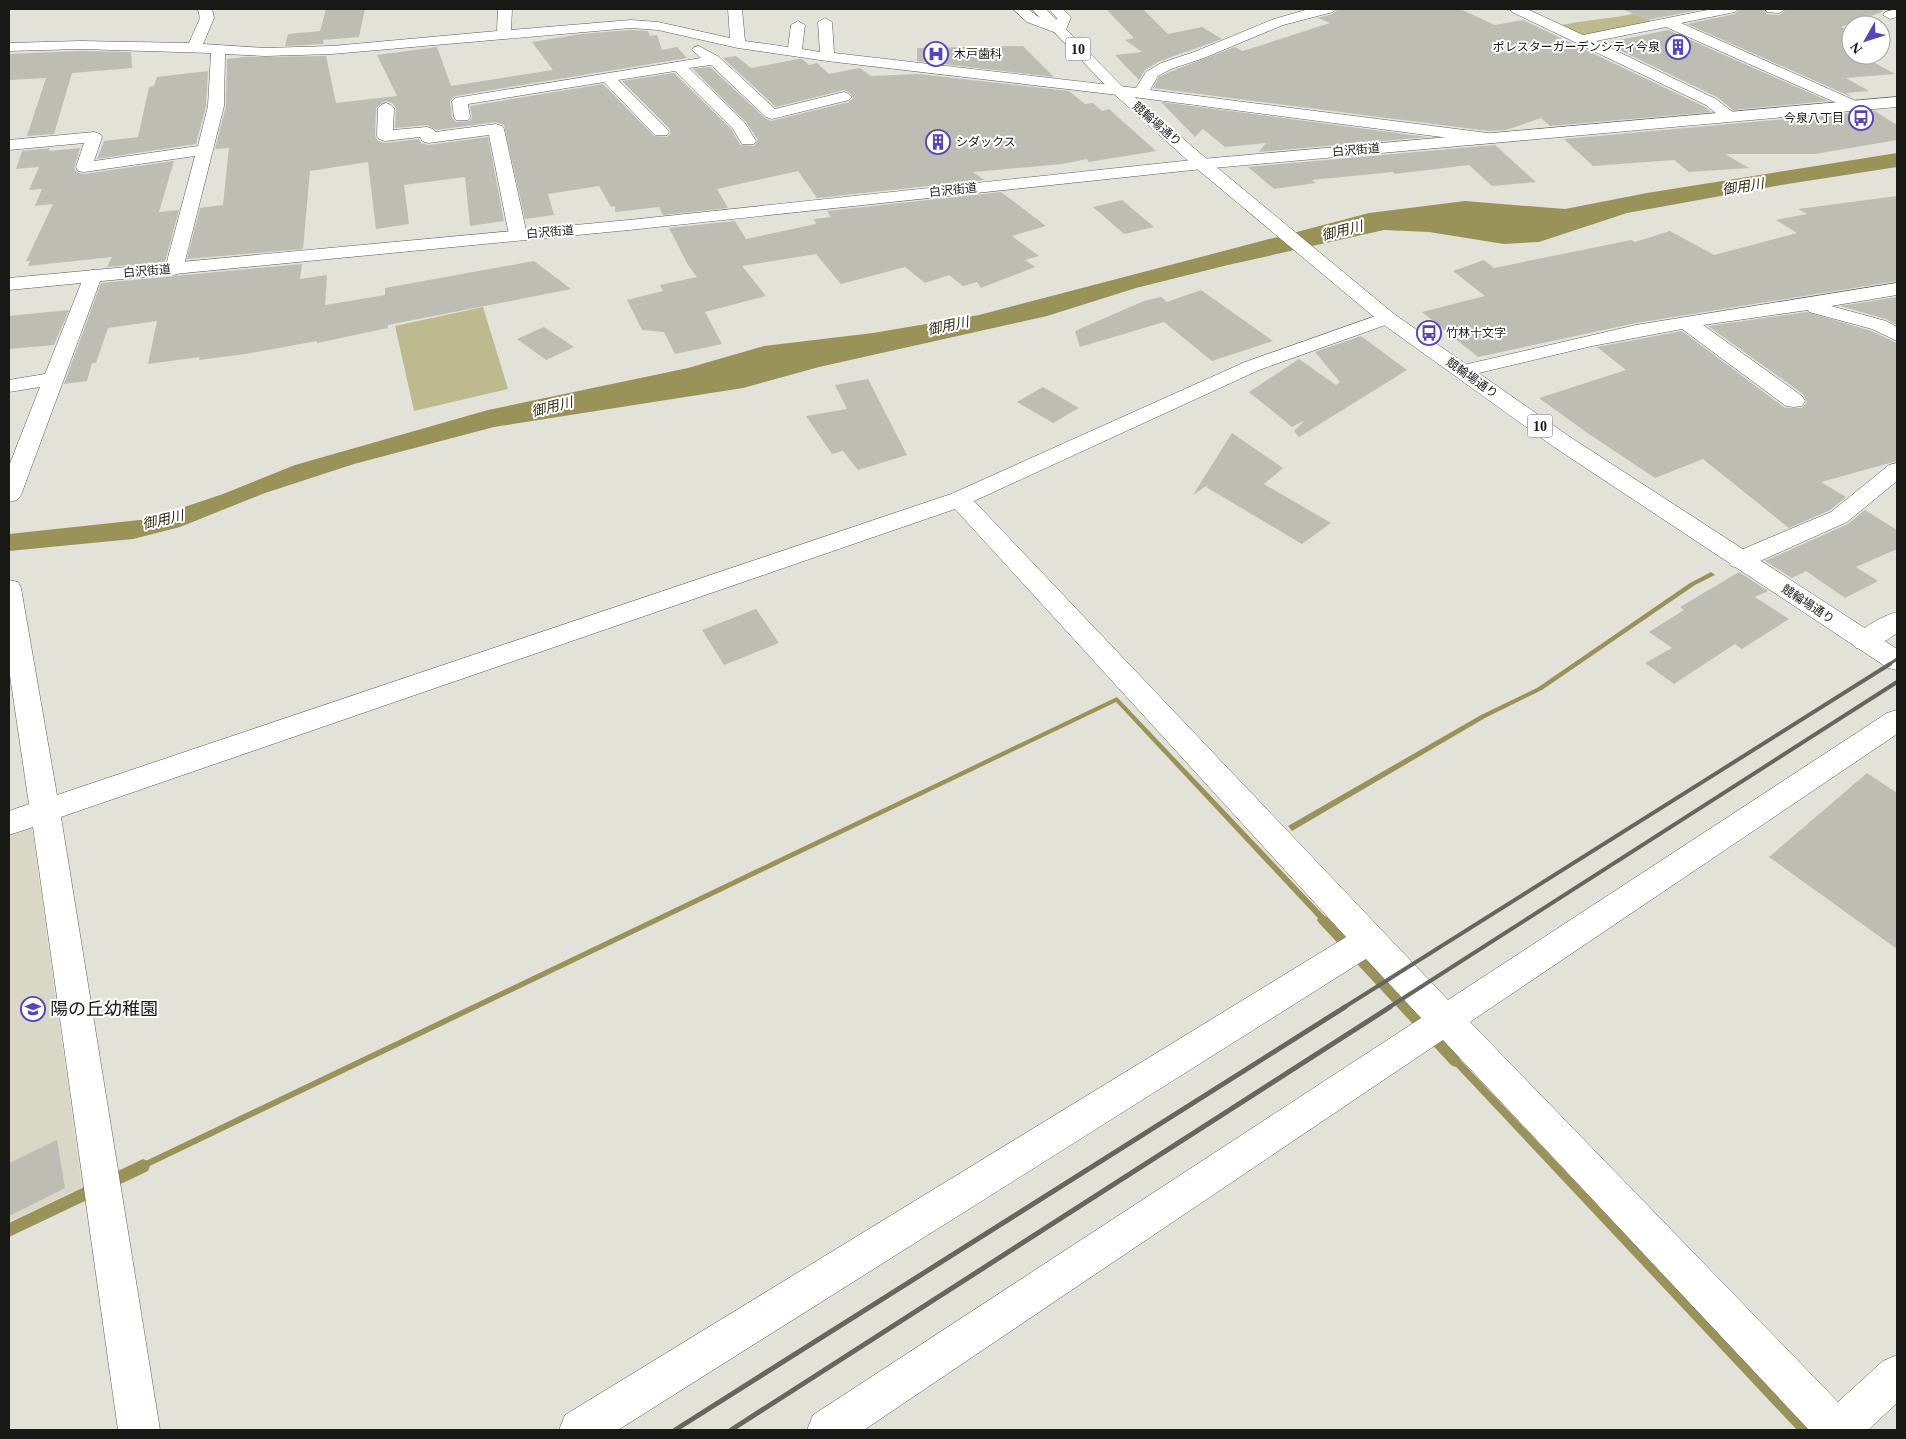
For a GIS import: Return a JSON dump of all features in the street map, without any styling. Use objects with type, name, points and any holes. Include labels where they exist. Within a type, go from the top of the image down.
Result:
[{"type":"street","points":[[194,48],[207,18],[205,9]]},
{"type":"street","points":[[504,35],[505,9]]},
{"type":"street","points":[[648,9],[658,26]]},
{"type":"street","points":[[735,9],[738,44]]},
{"type":"street","points":[[1020,9],[1032,19],[1059,30],[1064,17],[1056,9]]},
{"type":"street","name":"競輪場通り","points":[[1038,9],[1118,90],[1202,164],[1387,318],[1562,442],[1897,661]]},
{"type":"street","points":[[1141,93],[1146,81],[1155,71],[1198,56],[1230,40],[1309,12],[1328,9]]},
{"type":"street","points":[[1517,9],[1711,102],[1731,117]]},
{"type":"street","points":[[1582,40],[1729,9]]},
{"type":"street","points":[[1772,9],[1779,9]]},
{"type":"street","points":[[825,22],[827,57]]},
{"type":"street","points":[[1669,23],[1854,106]]},
{"type":"street","points":[[9,47],[80,45],[265,52],[332,50],[631,24],[658,26],[738,44],[827,57],[1118,90],[1488,138]]},
{"type":"street","points":[[794,52],[798,25]]},
{"type":"street","points":[[688,32],[688,42],[714,60],[772,114],[844,97]]},
{"type":"street","points":[[174,268],[216,106],[218,50]]},
{"type":"street","points":[[462,117],[460,100],[714,60]]},
{"type":"street","points":[[678,66],[739,126],[748,141]]},
{"type":"street","points":[[606,78],[661,132]]},
{"type":"street","name":"白沢街道","points":[[9,284],[518,236],[1202,164],[1897,102]]},
{"type":"street","points":[[386,108],[385,136],[427,132],[428,138],[496,129],[518,236]]},
{"type":"street","points":[[9,145],[94,137],[84,167],[205,150]]},
{"type":"street","points":[[9,495],[93,276]]},
{"type":"street","points":[[1462,371],[1634,331],[1897,289]]},
{"type":"street","points":[[1805,305],[1838,312],[1879,325],[1897,335]]},
{"type":"street","points":[[9,823],[959,499],[1252,366],[1387,318]]},
{"type":"street","points":[[1686,322],[1794,402]]},
{"type":"street","points":[[9,386],[53,380]]},
{"type":"street","points":[[1740,560],[1840,517],[1897,470]]},
{"type":"street","points":[[959,499],[1369,940],[1838,1430],[1897,1375]]},
{"type":"street","points":[[9,588],[46,811],[139,1430]]},
{"type":"street","points":[[1865,641],[1897,621]]},
{"type":"street","points":[[828,1430],[1897,720]]},
{"type":"street","points":[[580,1430],[1369,940]]},
{"type":"shaded area","points":[[1633,14],[1651,21],[1583,36],[1557,26],[1577,22]]},
{"type":"shaded area","points":[[483,307],[508,389],[414,411],[395,326]]},
{"type":"shaded area","name":"陽の丘幼稚園","points":[[31,824],[82,1187],[9,1222],[9,832]]},
{"type":"water","name":"御用川","points":[[1897,153],[1897,167],[1781,185],[1627,213],[1539,242],[1504,244],[1429,232],[1384,230],[1228,265],[1136,288],[1047,316],[819,367],[743,388],[494,427],[354,464],[265,493],[180,527],[133,539],[9,551],[9,534],[149,519],[223,494],[295,465],[488,410],[688,368],[764,346],[873,333],[979,315],[1369,213],[1465,201],[1565,209],[1647,193]]},
{"type":"water","points":[[1711,572],[1715,575],[1695,585],[1542,690],[1485,718],[1292,831],[1288,826],[1481,715],[1537,688],[1690,583]]},
{"type":"water","points":[[1117,697],[1335,927],[1330,931],[1116,702],[133,1174],[131,1168]]},
{"type":"water","points":[[1451,1050],[1810,1430],[1797,1430],[1444,1054]]},
{"type":"building","points":[[326,9],[365,9],[359,37],[323,40],[324,44],[285,46],[288,34],[320,31]]},
{"type":"building","points":[[1106,9],[1143,9],[1168,34],[1202,27],[1222,39],[1160,61],[1145,70],[1139,80],[1115,55],[1142,52],[1125,40],[1134,38]]},
{"type":"building","points":[[1460,9],[1495,25],[1523,20],[1705,107],[1711,112],[1550,126],[1541,118],[1506,130],[1489,131],[1153,88],[1159,77],[1235,47],[1243,51],[1330,23],[1318,18],[1333,14],[1337,10]]},
{"type":"building","points":[[1622,9],[1704,9],[1647,20]]},
{"type":"building","points":[[1739,9],[1763,9],[1767,14],[1779,15],[1788,9],[1881,9],[1882,12],[1874,15],[1841,15],[1841,65],[1879,65],[1895,74],[1846,78],[1869,91],[1846,93],[1854,98],[1687,24],[1735,14]]},
{"type":"building","points":[[631,30],[648,31],[650,36],[657,35],[662,50],[677,47],[687,58],[455,96],[450,101],[452,118],[456,122],[470,121],[472,117],[470,106],[603,84],[654,136],[667,137],[671,133],[669,128],[622,81],[674,73],[732,130],[740,145],[754,146],[758,140],[746,122],[693,69],[710,67],[765,118],[771,121],[849,102],[853,98],[850,93],[844,90],[776,107],[723,58],[736,56],[751,68],[802,59],[809,65],[817,63],[829,74],[860,68],[871,76],[918,74],[1069,91],[1085,104],[1093,103],[1102,111],[1109,109],[1156,151],[1089,162],[1087,159],[1062,164],[973,172],[984,180],[817,198],[798,171],[717,189],[728,208],[663,215],[659,207],[615,212],[615,206],[611,207],[599,186],[548,194],[554,215],[525,219],[504,125],[496,122],[436,130],[427,125],[395,128],[396,108],[392,103],[385,101],[376,108],[375,136],[378,141],[385,143],[419,139],[421,143],[428,145],[488,137],[504,221],[470,226],[465,177],[404,185],[409,224],[376,229],[368,162],[310,171],[303,249],[187,259],[200,208],[223,205],[229,148],[215,149],[226,106],[227,59],[326,56],[336,103],[397,96],[377,55],[437,47],[451,86],[553,70],[532,42],[581,34]]},
{"type":"building","points":[[1668,30],[1828,101],[1733,110],[1717,97],[1605,43]]},
{"type":"building","points":[[1023,46],[1054,77],[917,61],[917,48]]},
{"type":"building","points":[[80,51],[131,52],[132,68],[72,73],[54,134],[27,136],[46,78],[9,80],[9,54]]},
{"type":"building","points":[[208,71],[206,106],[196,144],[97,159],[104,141],[138,137],[149,87],[154,86],[157,77]]},
{"type":"building","points":[[1161,102],[1427,137],[1259,152],[1266,143],[1225,147],[1203,129],[1195,137]]},
{"type":"building","points":[[1875,111],[1897,125],[1897,140],[1815,154],[1725,154],[1749,168],[1689,172],[1674,160],[1593,166],[1564,139]]},
{"type":"building","points":[[1495,145],[1536,182],[1492,186],[1469,165],[1395,174],[1393,172],[1312,180],[1316,183],[1274,189],[1248,167]]},
{"type":"building","points":[[50,148],[49,151],[80,148],[74,168],[78,173],[84,174],[174,161],[159,212],[179,210],[165,262],[107,267],[112,257],[28,266],[30,261],[26,261],[53,204],[35,206],[42,189],[29,190],[39,167],[16,169],[22,151]]},
{"type":"building","points":[[1001,192],[1046,226],[1012,236],[1039,256],[1025,260],[1035,267],[981,288],[977,282],[963,286],[949,275],[925,283],[905,267],[841,284],[816,254],[742,266],[766,296],[705,312],[722,344],[675,354],[664,332],[642,330],[627,300],[663,291],[660,285],[697,277],[688,265],[669,228],[735,221],[746,239],[816,224],[814,219],[831,217],[827,211]]},
{"type":"building","points":[[1897,196],[1897,281],[1636,323],[1478,357],[1422,312],[1485,296],[1453,271],[1484,260],[1494,268],[1631,240],[1635,242],[1670,231],[1714,255],[1797,233],[1776,220],[1807,214],[1798,209]]},
{"type":"building","points":[[1122,200],[1154,227],[1124,234],[1093,207]]},
{"type":"building","points":[[534,261],[571,289],[388,325],[388,328],[317,343],[317,341],[199,360],[200,357],[148,364],[157,321],[108,328],[96,363],[92,363],[87,381],[64,384],[101,283],[302,264],[300,279],[327,275],[325,305],[385,295],[385,288]]},
{"type":"building","points":[[1201,290],[1273,341],[1212,361],[1164,322],[1080,347],[1075,331],[1144,301],[1161,297],[1167,302]]},
{"type":"building","points":[[1897,297],[1897,325],[1886,319],[1840,306]]},
{"type":"building","points":[[69,310],[54,345],[9,349],[9,316]]},
{"type":"building","points":[[1807,312],[1871,331],[1897,343],[1897,461],[1821,482],[1846,497],[1830,510],[1789,528],[1703,459],[1655,478],[1539,398],[1626,370],[1597,347],[1682,331],[1785,408],[1802,408],[1807,402],[1803,394],[1708,326]]},
{"type":"building","points":[[544,327],[574,347],[546,360],[517,339]]},
{"type":"building","points":[[1361,336],[1407,370],[1299,437],[1294,431],[1305,420],[1292,427],[1249,392],[1299,359],[1336,385],[1340,382],[1315,352]]},
{"type":"building","points":[[868,379],[907,455],[858,470],[843,451],[832,454],[806,416],[847,409],[835,385]]},
{"type":"building","points":[[1043,387],[1079,408],[1053,423],[1017,402]]},
{"type":"building","points":[[1232,433],[1283,468],[1264,484],[1331,523],[1302,544],[1206,487],[1209,484],[1193,495]]},
{"type":"building","points":[[1865,510],[1897,530],[1897,549],[1856,567],[1878,581],[1845,598],[1806,571],[1792,578],[1765,561],[1848,524]]},
{"type":"building","points":[[1739,572],[1768,591],[1755,597],[1789,619],[1742,649],[1735,644],[1674,684],[1645,663],[1672,648],[1649,632],[1684,610],[1680,607]]},
{"type":"building","points":[[756,609],[779,643],[724,665],[702,630]]},
{"type":"building","points":[[1867,773],[1897,793],[1897,949],[1769,857]]},
{"type":"building","points":[[57,1140],[65,1188],[9,1216],[9,1163]]},
{"type":"waterway","points":[[1323,920],[1455,1061]]},
{"type":"waterway","points":[[9,1230],[143,1166]]},
{"type":"railway","points":[[1888,665],[1897,659]]},
{"type":"railway","points":[[1343,1008],[1890,664]]},
{"type":"railway","points":[[1388,1008],[1897,682]]},
{"type":"railway","points":[[675,1430],[1345,1007]]},
{"type":"railway","points":[[731,1430],[1390,1007]]},
{"type":"place","name":"ポレスターガーデンシティ今泉","points":[[1678,47]]},
{"type":"place","name":"木戸歯科","points":[[936,54]]},
{"type":"place","name":"今泉八丁目","points":[[1861,118]]},
{"type":"place","name":"シダックス","points":[[938,142]]},
{"type":"place","name":"竹林十文字","points":[[1429,333]]},
{"type":"place","name":"陽の丘幼稚園","points":[[33,1009]]}]
